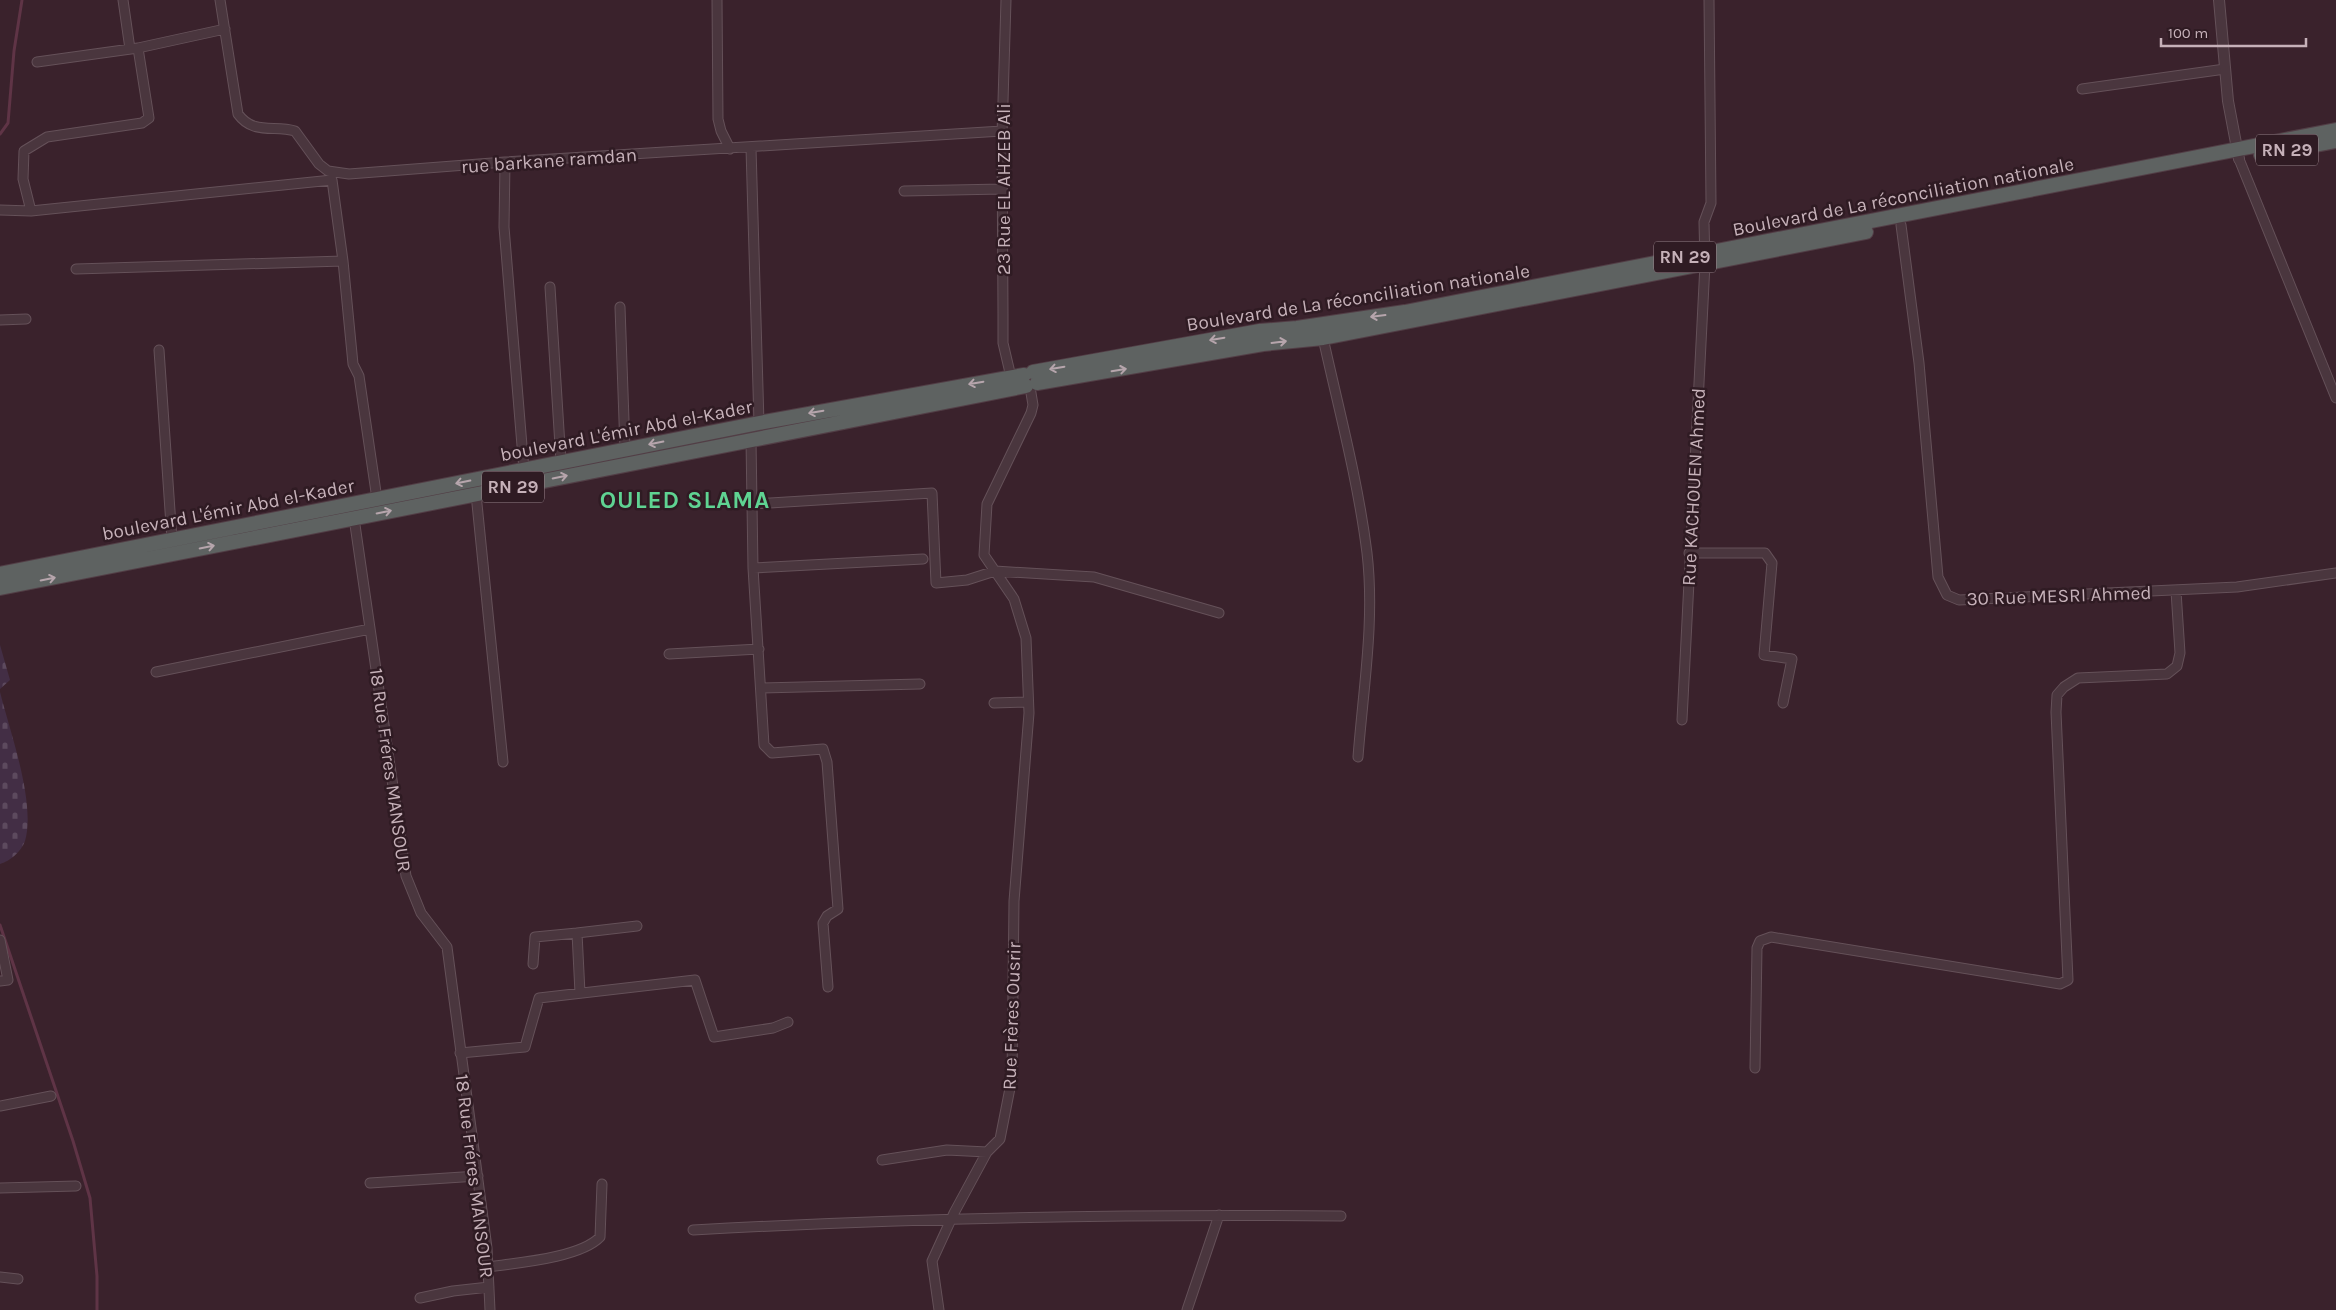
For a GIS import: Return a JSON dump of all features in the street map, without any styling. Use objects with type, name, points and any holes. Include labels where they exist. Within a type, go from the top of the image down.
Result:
[{"type":"highway","name":"Boulevard de La réconciliation nationale","points":[[1027,380],[1260,330],[1297,328],[1405,312],[1704,259],[2238,154],[2336,130]]},
{"type":"highway","name":"Boulevard de La réconciliation nationale","points":[[2238,154],[2336,141]]},
{"type":"highway","name":"RN 29","points":[[0,588],[751,440],[1027,380],[1263,344],[1323,338],[1704,259],[1901,225],[2238,154]]},
{"type":"highway","name":"boulevard L'émir Abd el-Kader","points":[[0,574],[759,423],[1027,380]]},
{"type":"street","points":[[31,211],[23,179],[24,150],[47,137],[142,123],[149,118],[124,0]]},
{"type":"street","name":"rue barkane ramdan","points":[[220,0],[238,114],[244,122],[254,128],[283,127],[295,130],[319,164],[328,171],[349,174],[506,162],[1002,131]]},
{"type":"street","points":[[717,0],[718,119],[730,149]]},
{"type":"street","name":"23 Rue EL AHZEB Ali","points":[[1006,0],[1002,131],[1003,343],[1027,380]]},
{"type":"street","name":"Rue KACHOUEN Ahmed","points":[[1682,720],[1704,259],[1704,222],[1711,203],[1709,0]]},
{"type":"street","points":[[2219,0],[2228,101],[2238,154],[2336,398]]},
{"type":"street","points":[[37,62],[134,49],[225,29]]},
{"type":"street","points":[[2082,89],[2225,69]]},
{"type":"street","points":[[751,148],[759,423]]},
{"type":"street","points":[[506,162],[504,227],[524,470]]},
{"type":"street","points":[[0,210],[31,211],[332,180],[343,261],[353,364],[360,383],[377,499]]},
{"type":"street","points":[[904,191],[1002,189]]},
{"type":"street","name":"30 Rue MESRI Ahmed","points":[[1901,225],[1919,363],[1938,577],[1947,595],[1959,600],[2176,590],[2237,586],[2336,574]]},
{"type":"street","points":[[76,269],[343,261]]},
{"type":"street","points":[[550,287],[561,462]]},
{"type":"street","points":[[620,308],[625,449]]},
{"type":"street","points":[[0,320],[26,319]]},
{"type":"street","points":[[1323,338],[1356,488],[1367,554],[1370,620],[1358,757]]},
{"type":"street","points":[[159,350],[172,540]]},
{"type":"street","name":"Rue Frères Ousrir","points":[[939,1310],[932,1261],[951,1218],[987,1152],[1000,1139],[1012,1078],[1014,901],[1028,702],[1026,638],[1014,599],[984,555],[988,504],[1033,405],[1027,380]]},
{"type":"street","points":[[751,440],[753,568],[762,688],[764,745],[772,753],[823,749],[827,762],[838,909],[827,916],[823,923],[828,987]]},
{"type":"street","points":[[753,504],[932,493],[936,583],[967,580],[995,571],[1094,577],[1219,613]]},
{"type":"street","points":[[476,494],[503,762]]},
{"type":"street","name":"18 Rue Fréres MANSOUR","points":[[354,518],[406,876],[421,914],[447,947],[478,1176],[488,1267],[490,1310]]},
{"type":"street","points":[[1689,553],[1765,553],[1772,563],[1764,655],[1792,659],[1783,703]]},
{"type":"street","points":[[753,568],[923,559]]},
{"type":"street","points":[[1755,1068],[1757,948],[1760,941],[1771,937],[2060,984],[2068,980],[2056,722],[2057,695],[2064,686],[2078,678],[2167,674],[2177,666],[2180,653],[2176,590]]},
{"type":"street","points":[[156,672],[370,629]]},
{"type":"street","points":[[669,654],[759,649]]},
{"type":"street","points":[[762,688],[920,684]]},
{"type":"street","points":[[994,703],[1028,702]]},
{"type":"street","points":[[533,964],[535,937],[637,926]]},
{"type":"street","points":[[577,932],[580,993]]},
{"type":"street","points":[[0,940],[8,980],[0,981]]},
{"type":"street","points":[[460,1053],[526,1047],[539,998],[695,980],[714,1037],[773,1028],[788,1022]]},
{"type":"street","points":[[0,1106],[51,1096]]},
{"type":"street","points":[[882,1160],[947,1150],[987,1152]]},
{"type":"street","points":[[370,1183],[478,1176]]},
{"type":"street","points":[[488,1267],[553,1258],[594,1243],[600,1237],[602,1184]]},
{"type":"street","points":[[0,1188],[76,1186]]},
{"type":"street","points":[[1187,1310],[1219,1215]]},
{"type":"street","points":[[693,1230],[951,1218],[1219,1215],[1341,1216]]},
{"type":"street","points":[[0,1277],[18,1280]]},
{"type":"street","points":[[420,1298],[453,1291],[489,1287]]},
{"type":"green space","points":[[0,645],[10,680],[0,689]]},
{"type":"green space","points":[[0,692],[25,788],[27,825],[25,841],[21,849],[8,861],[0,864]]},
{"type":"waterway","points":[[0,134],[8,123],[14,51],[22,0]]},
{"type":"waterway","points":[[0,925],[73,1141],[90,1198],[97,1276],[97,1310]]},
{"type":"district","name":"OULED SLAMA","points":[[685,500]]}]
